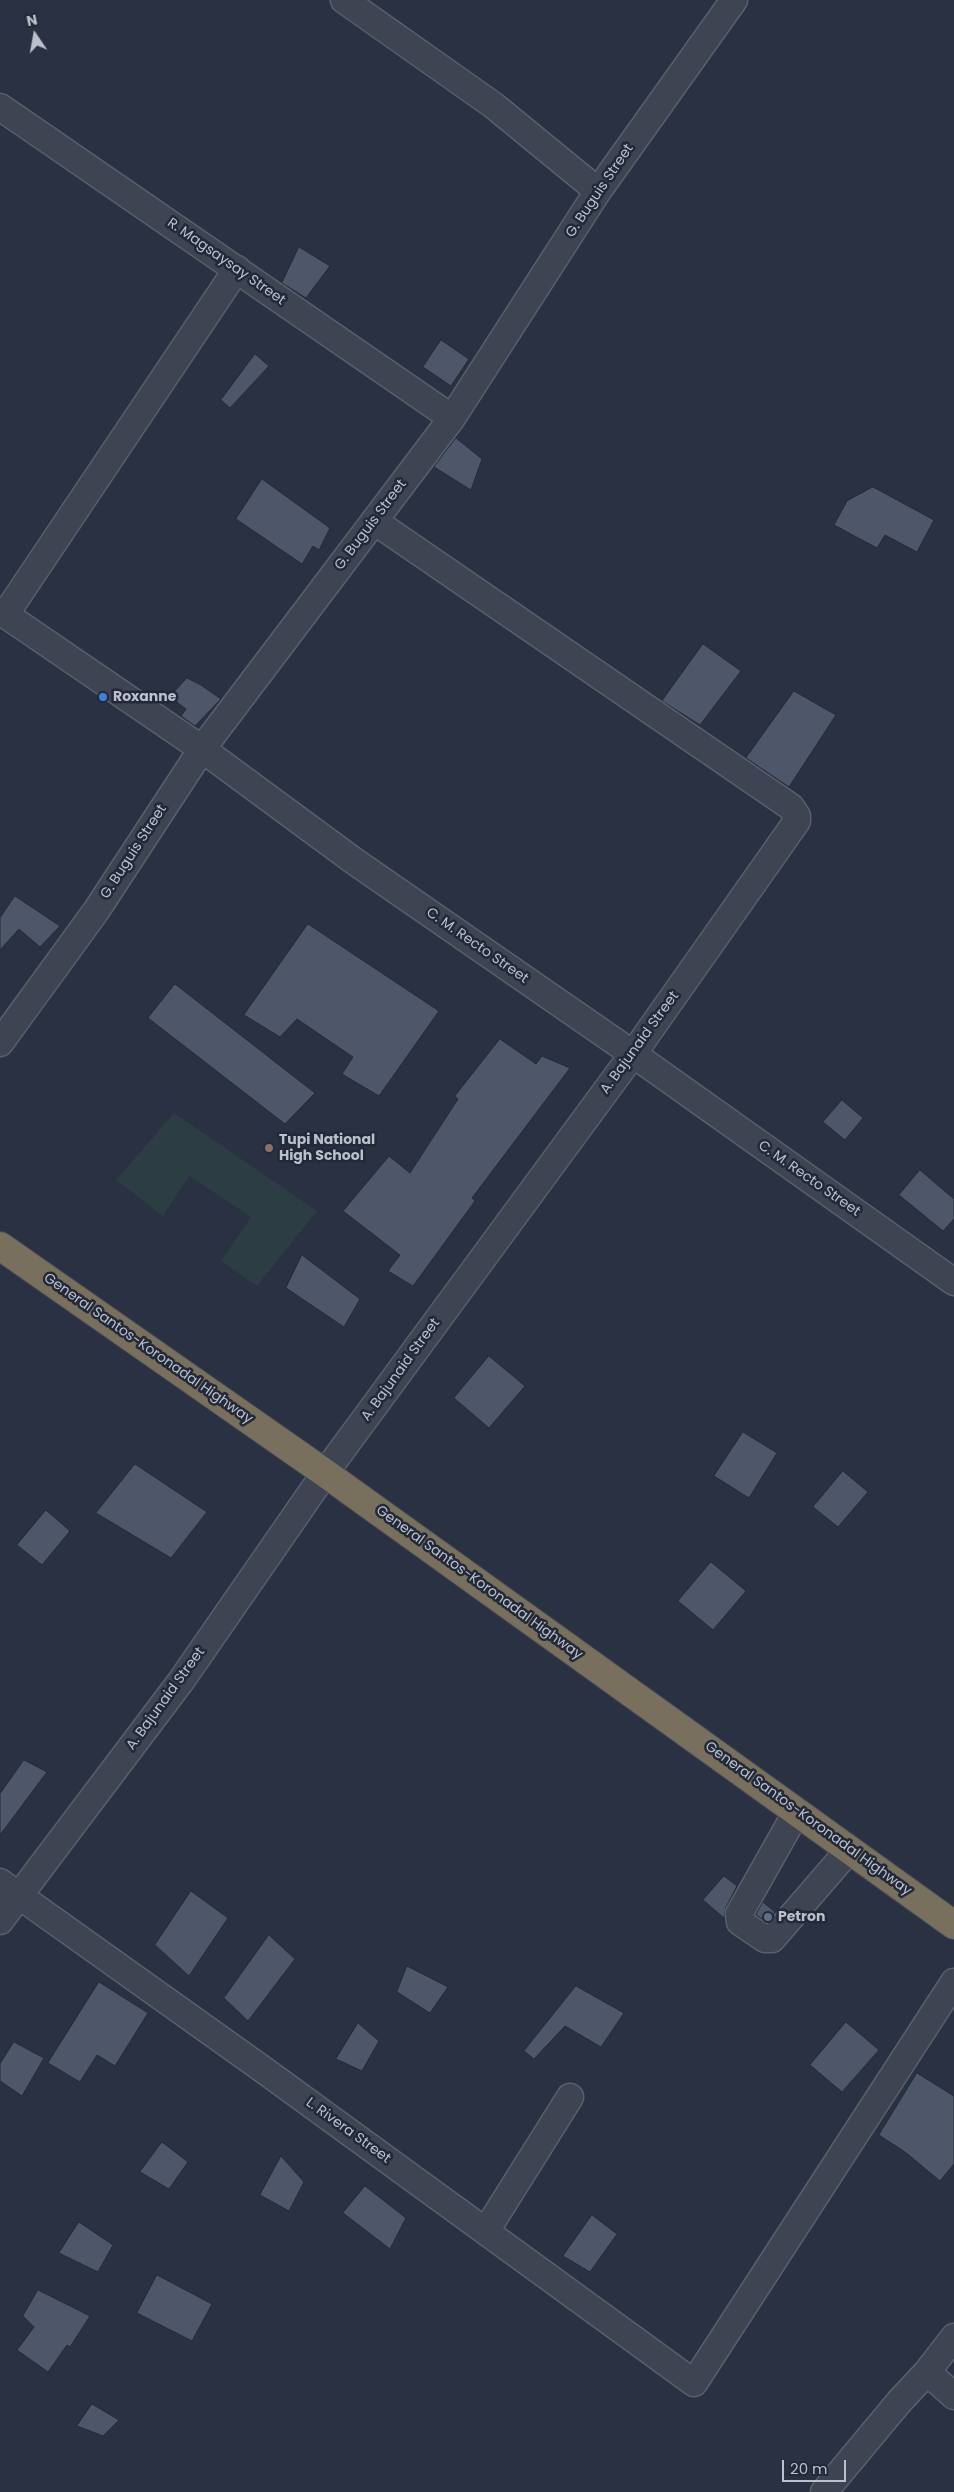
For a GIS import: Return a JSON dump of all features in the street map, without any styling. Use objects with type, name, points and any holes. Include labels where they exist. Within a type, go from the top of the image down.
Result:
[{"type":"highway","name":"General Santos-Koronadal Highway","points":[[0,1246],[325,1473],[954,1925]]},
{"type":"street","points":[[344,0],[493,105],[598,191]]},
{"type":"street","name":"G. Buguis Street","points":[[0,1043],[96,911],[202,749],[452,418],[598,191],[734,0]]},
{"type":"street","name":"R. Magsaysay Street","points":[[0,108],[452,418]]},
{"type":"street","points":[[2,613],[237,269]]},
{"type":"street","name":"A. Bajunaid Street","points":[[0,1921],[10,1888],[181,1680],[325,1473],[633,1054],[796,825],[797,816],[791,807],[374,521]]},
{"type":"street","name":"C. M. Recto Street","points":[[2,613],[202,749],[354,861],[950,1271]]},
{"type":"street","points":[[796,1813],[739,1914],[740,1922],[765,1939],[772,1939],[849,1850]]},
{"type":"street","name":"L. Rivera Street","points":[[10,1888],[694,2383],[954,1982]]},
{"type":"street","points":[[486,2231],[570,2097]]},
{"type":"street","points":[[824,2492],[927,2372],[954,2337]]},
{"type":"street","points":[[927,2372],[954,2396]]},
{"type":"shaded area","points":[[174,1113],[317,1211],[257,1286],[221,1261],[251,1217],[189,1176],[163,1216],[116,1180]]},
{"type":"building","points":[[299,247],[330,266],[306,298],[282,283]]},
{"type":"building","points":[[441,340],[469,359],[451,386],[423,367]]},
{"type":"building","points":[[255,354],[269,366],[230,408],[221,400]]},
{"type":"building","points":[[456,438],[482,459],[471,490],[434,467]]},
{"type":"building","points":[[262,479],[330,528],[319,550],[313,546],[302,564],[236,519]]},
{"type":"building","points":[[873,487],[934,520],[917,552],[885,535],[877,548],[834,525],[847,501]]},
{"type":"building","points":[[703,644],[741,671],[700,725],[662,701]]},
{"type":"building","points":[[187,678],[221,699],[195,726],[181,716],[186,709],[170,697]]},
{"type":"building","points":[[794,691],[836,715],[789,787],[746,758]]},
{"type":"building","points":[[15,896],[60,926],[40,947],[19,929],[0,950],[0,918]]},
{"type":"building","points":[[308,924],[439,1011],[379,1096],[342,1074],[353,1057],[297,1019],[280,1037],[244,1015]]},
{"type":"building","points":[[175,984],[315,1093],[285,1124],[148,1018]]},
{"type":"building","points":[[500,1039],[536,1064],[542,1056],[570,1068],[472,1198],[475,1201],[413,1286],[388,1271],[400,1255],[343,1211],[389,1156],[410,1173],[458,1099],[455,1096]]},
{"type":"building","points":[[842,1100],[863,1118],[845,1140],[823,1122]]},
{"type":"building","points":[[920,1170],[954,1199],[954,1219],[943,1231],[899,1195]]},
{"type":"building","points":[[302,1255],[360,1299],[344,1327],[286,1288]]},
{"type":"building","points":[[489,1356],[525,1386],[489,1428],[454,1398]]},
{"type":"building","points":[[743,1432],[777,1453],[749,1498],[714,1476]]},
{"type":"building","points":[[135,1464],[207,1512],[171,1558],[96,1513]]},
{"type":"building","points":[[843,1471],[868,1492],[838,1527],[813,1507]]},
{"type":"building","points":[[46,1510],[70,1531],[42,1565],[17,1545]]},
{"type":"building","points":[[711,1562],[746,1591],[713,1630],[678,1601]]},
{"type":"building","points":[[24,1760],[47,1772],[0,1835],[0,1794]]},
{"type":"building","points":[[724,1876],[737,1886],[726,1907],[724,1918],[703,1900]]},
{"type":"building","points":[[191,1891],[228,1918],[189,1976],[155,1945]]},
{"type":"building","points":[[763,1902],[775,1912],[767,1922],[756,1915]]},
{"type":"building","points":[[269,1935],[295,1959],[248,2021],[224,1998]]},
{"type":"building","points":[[407,1966],[448,1987],[430,2013],[397,1992]]},
{"type":"building","points":[[99,1982],[148,2013],[115,2066],[97,2055],[80,2082],[48,2063]]},
{"type":"building","points":[[576,1986],[624,2013],[601,2047],[565,2026],[534,2059],[524,2051]]},
{"type":"building","points":[[846,2022],[879,2050],[842,2092],[810,2065]]},
{"type":"building","points":[[358,2023],[379,2041],[362,2071],[336,2059]]},
{"type":"building","points":[[14,2042],[44,2058],[22,2096],[0,2081],[0,2064]]},
{"type":"building","points":[[917,2073],[954,2096],[954,2164],[940,2181],[905,2152],[879,2135]]},
{"type":"building","points":[[162,2142],[188,2162],[169,2189],[140,2172]]},
{"type":"building","points":[[281,2156],[304,2182],[289,2211],[260,2195]]},
{"type":"building","points":[[365,2186],[406,2218],[390,2249],[343,2213]]},
{"type":"building","points":[[592,2215],[617,2234],[590,2272],[563,2256]]},
{"type":"building","points":[[79,2222],[113,2245],[98,2272],[59,2253]]},
{"type":"building","points":[[157,2275],[212,2304],[192,2341],[137,2313]]},
{"type":"building","points":[[38,2290],[90,2316],[70,2347],[67,2345],[48,2372],[17,2350],[34,2327],[23,2316]]},
{"type":"building","points":[[92,2404],[119,2420],[103,2436],[77,2426]]},
{"type":"place","name":"Roxanne","points":[[103,697]]},
{"type":"place","name":"Tupi National High School","points":[[269,1148]]},
{"type":"place","name":"Petron","points":[[768,1917]]}]
